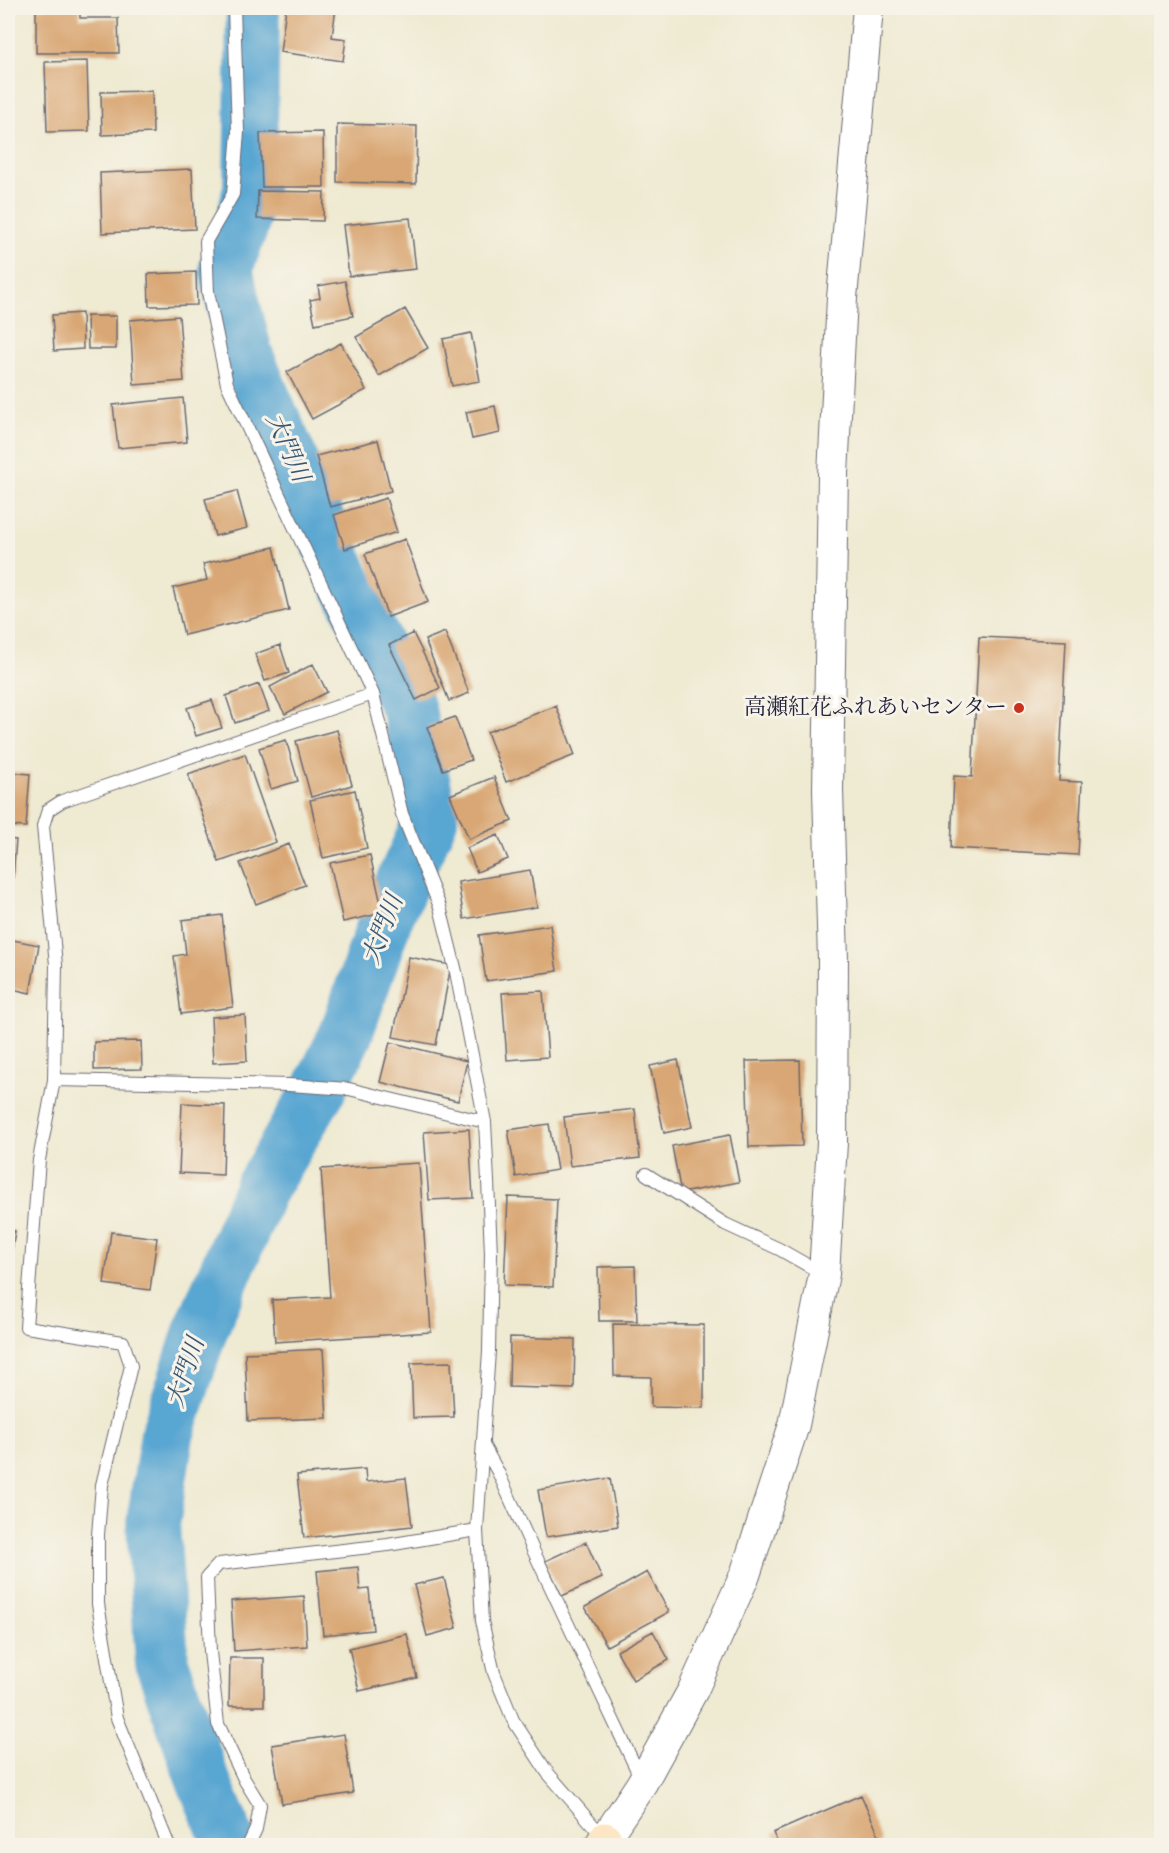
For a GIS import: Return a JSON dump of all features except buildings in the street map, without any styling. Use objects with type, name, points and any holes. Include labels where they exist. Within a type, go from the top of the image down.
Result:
[{"type":"street","points":[[607,1843],[693,1689],[745,1575],[794,1425],[824,1274],[832,1143],[833,960],[828,790],[833,474],[842,298],[868,8]]},
{"type":"lane","points":[[234,8],[237,152],[233,194],[206,241],[208,292],[228,384],[373,694],[402,814],[440,907],[456,972],[485,1122],[491,1254],[489,1350],[477,1530],[482,1622],[494,1673],[513,1720],[548,1772],[607,1843]]},
{"type":"lane","points":[[169,1845],[117,1718],[98,1604],[98,1535],[102,1485],[131,1366],[123,1342],[26,1327],[39,1160],[54,1080],[56,965],[43,826],[48,810],[62,801],[373,694]]},
{"type":"lane","points":[[54,1080],[289,1084],[349,1089],[485,1122]]},
{"type":"lane","points":[[646,1174],[725,1224],[779,1249],[824,1274]]},
{"type":"lane","points":[[483,1445],[642,1783]]},
{"type":"lane","points":[[248,1845],[256,1829],[260,1805],[244,1779],[218,1724],[210,1652],[207,1577],[219,1564],[388,1545],[477,1530]]},
{"type":"waterway","name":"大門川","points":[[231,1846],[201,1775],[162,1663],[153,1524],[167,1435],[200,1332],[260,1190],[319,1090],[346,1034],[386,918],[431,819],[409,710],[342,574],[266,403],[246,354],[233,302],[226,268],[242,225],[250,188],[253,8]]},
{"type":"place","name":"高瀬紅花ふれあいセンター","points":[[1019,708]]}]
